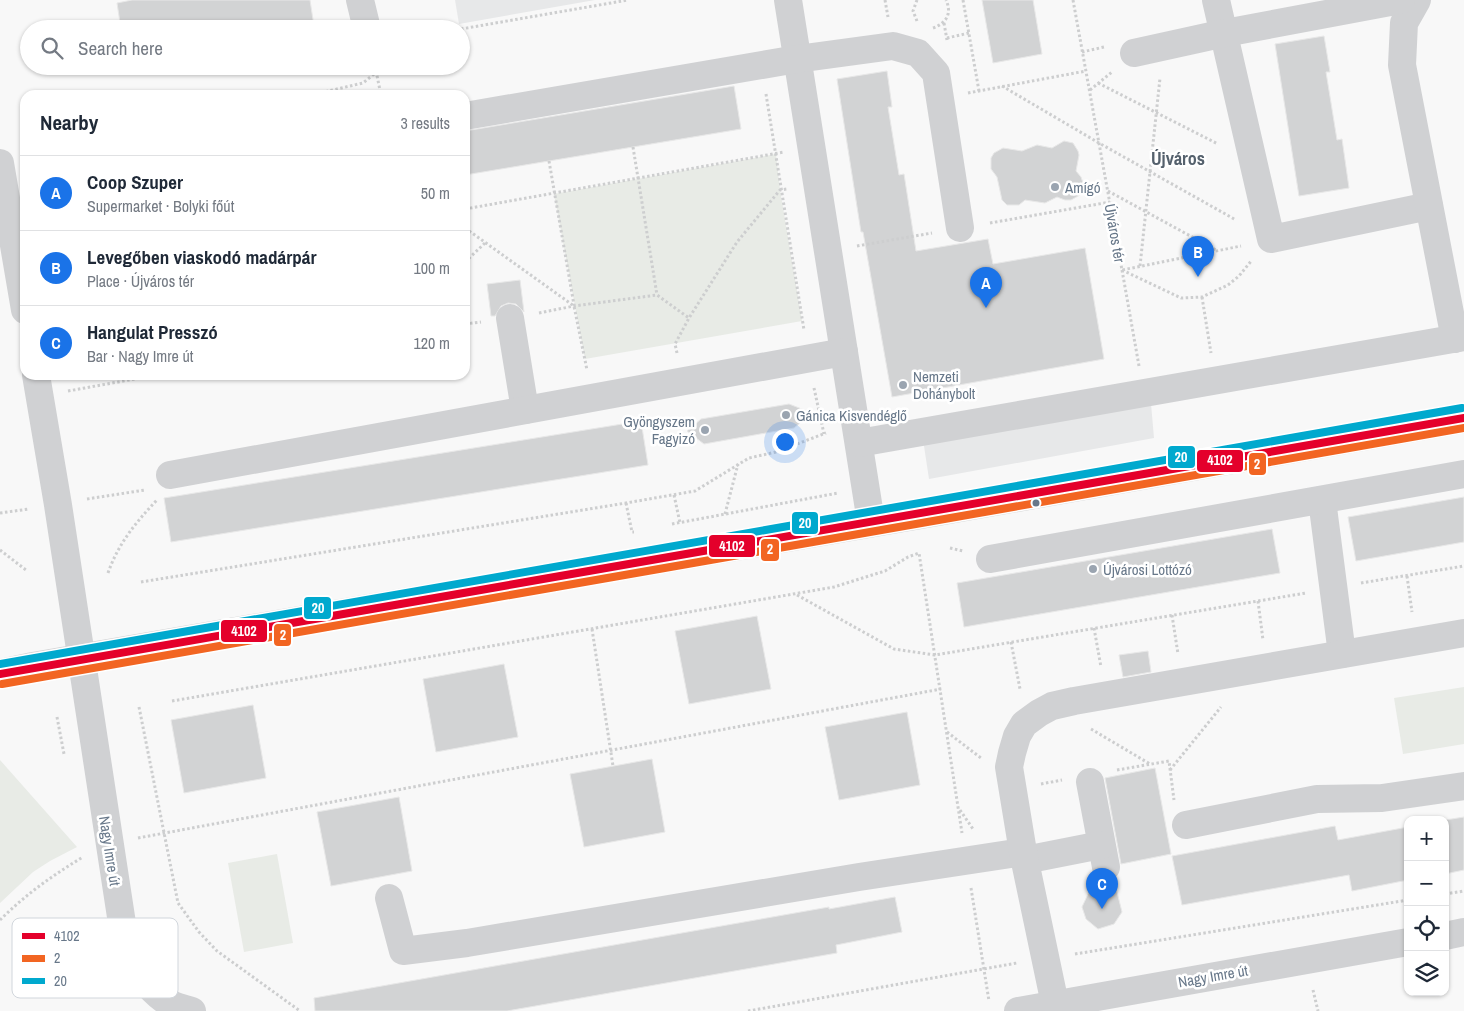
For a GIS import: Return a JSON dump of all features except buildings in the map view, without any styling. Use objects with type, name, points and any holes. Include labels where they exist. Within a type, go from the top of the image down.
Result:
[{"type":"main road","points":[[0,674],[1464,418]]},
{"type":"street","points":[[360,0],[365,20]]},
{"type":"street","points":[[788,0],[871,522]]},
{"type":"street","points":[[1216,0],[1225,33],[1270,239],[1429,206]]},
{"type":"street","points":[[1134,53],[1225,33],[1401,0]]},
{"type":"street","points":[[858,443],[1460,338],[1429,206],[1402,65],[1404,23],[1417,0]]},
{"type":"street","points":[[470,115],[761,65],[893,46],[918,53],[936,72],[960,228]]},
{"type":"street","points":[[0,163],[20,272]]},
{"type":"street","points":[[510,318],[525,410]]},
{"type":"street","points":[[170,481],[525,410],[844,352]]},
{"type":"street","name":"Nagy Imre út","points":[[37,380],[58,505],[121,918]]},
{"type":"street","points":[[990,559],[1464,474]]},
{"type":"street","points":[[1322,500],[1342,654]]},
{"type":"street","points":[[1055,1004],[1024,856],[1010,767],[1017,736],[1027,721],[1052,706],[1106,695],[1464,633]]},
{"type":"street","points":[[389,898],[403,952],[967,861],[1024,856],[1104,856],[1090,782]]},
{"type":"street","points":[[1186,824],[1318,799],[1382,798],[1464,786]]},
{"type":"street","points":[[1449,935],[1464,932]]},
{"type":"street","name":"Nagy Imre út","points":[[1018,1011],[1404,943]]},
{"type":"street","name":"Nagy Imre út","points":[[164,998],[173,1005],[192,1011]]},
{"type":"path","points":[[470,27],[628,0]]},
{"type":"path","points":[[916,0],[913,11],[917,22],[922,26]]},
{"type":"path","points":[[927,28],[939,26],[947,18],[949,6],[946,0]]},
{"type":"path","points":[[963,0],[979,91]]},
{"type":"path","name":"Újváros tér","points":[[1073,0],[1122,270],[1250,244]]},
{"type":"path","points":[[947,38],[969,33]]},
{"type":"path","points":[[1140,266],[1164,47]]},
{"type":"path","points":[[761,65],[808,359],[824,434]]},
{"type":"path","points":[[940,99],[1086,71]]},
{"type":"path","points":[[333,90],[363,83],[373,75]]},
{"type":"path","points":[[376,75],[380,90]]},
{"type":"path","points":[[1098,83],[1219,144],[1221,153]]},
{"type":"path","points":[[1002,86],[1239,222],[1237,213]]},
{"type":"path","points":[[633,147],[657,295]]},
{"type":"path","points":[[470,208],[812,148]]},
{"type":"path","points":[[549,161],[592,398]]},
{"type":"path","points":[[682,381],[675,344],[689,318],[737,242],[780,190],[817,182]]},
{"type":"path","points":[[1107,190],[1218,251]]},
{"type":"path","points":[[470,232],[574,306]]},
{"type":"path","points":[[470,257],[485,243]]},
{"type":"path","points":[[1122,270],[1181,298],[1202,296],[1228,285],[1239,276],[1253,259]]},
{"type":"path","points":[[1122,270],[1139,367]]},
{"type":"path","points":[[510,318],[574,306],[657,295],[689,318]]},
{"type":"path","points":[[1202,296],[1211,354]]},
{"type":"path","points":[[67,391],[129,380]]},
{"type":"path","points":[[140,582],[695,491],[749,458],[776,452],[830,431]]},
{"type":"path","points":[[725,514],[738,464]]},
{"type":"path","points":[[89,499],[170,481]]},
{"type":"path","points":[[108,573],[120,546],[170,481]]},
{"type":"path","points":[[670,525],[866,487]]},
{"type":"path","points":[[674,494],[680,523]]},
{"type":"path","points":[[626,503],[632,532],[641,530]]},
{"type":"path","points":[[0,550],[26,570]]},
{"type":"path","points":[[172,701],[834,587],[885,571],[908,557],[920,553],[983,968],[990,1002]]},
{"type":"path","points":[[795,594],[894,649],[935,655],[1464,566]]},
{"type":"path","points":[[1406,576],[1415,641]]},
{"type":"path","points":[[1170,770],[1259,668],[1258,601]]},
{"type":"path","points":[[1172,615],[1182,682]]},
{"type":"path","points":[[1094,628],[1106,695]]},
{"type":"path","points":[[592,629],[614,766]]},
{"type":"path","points":[[1011,642],[1027,721]]},
{"type":"path","points":[[0,920],[19,901],[55,875],[109,844],[940,689]]},
{"type":"path","points":[[1052,706],[1151,764]]},
{"type":"path","points":[[139,707],[178,903],[199,932],[217,952],[300,1011]]},
{"type":"path","points":[[1449,894],[1464,892]]},
{"type":"path","points":[[748,1011],[983,968],[1404,901]]},
{"type":"shaded area","points":[[455,0],[595,0],[470,22],[470,20],[458,20]]},
{"type":"shaded area","points":[[776,154],[780,190],[802,321],[585,359],[554,194]]},
{"type":"shaded area","points":[[1150,392],[1154,438],[929,479],[922,433]]},
{"type":"shaded area","points":[[1464,687],[1464,744],[1403,754],[1394,698]]},
{"type":"shaded area","points":[[0,760],[77,847],[33,872],[0,903]]},
{"type":"shaded area","points":[[277,854],[293,943],[244,952],[228,863]]},
{"type":"transit line","name":"20","points":[[0,664],[1462,408]]},
{"type":"transit line","name":"4102","points":[[0,674],[1464,418]]},
{"type":"transit line","name":"2","points":[[2,684],[1464,428]]},
{"type":"place","name":"Amígó","points":[[1055,187]]},
{"type":"place","name":"Levegőben viaskodó madárpár","points":[[1198,277]]},
{"type":"place","name":"Coop Szuper","points":[[986,308]]},
{"type":"place","name":"Nemzeti Dohánybolt","points":[[903,385]]},
{"type":"place","name":"Gánica Kisvendéglő","points":[[786,415]]},
{"type":"place","name":"Gyöngyszem Fagyizó","points":[[705,430]]},
{"type":"place","name":"Újvárosi Lottózó","points":[[1093,569]]},
{"type":"place","name":"Hangulat Presszó","points":[[1102,909]]},
{"type":"district","name":"Újváros","points":[[1178,158]]}]
